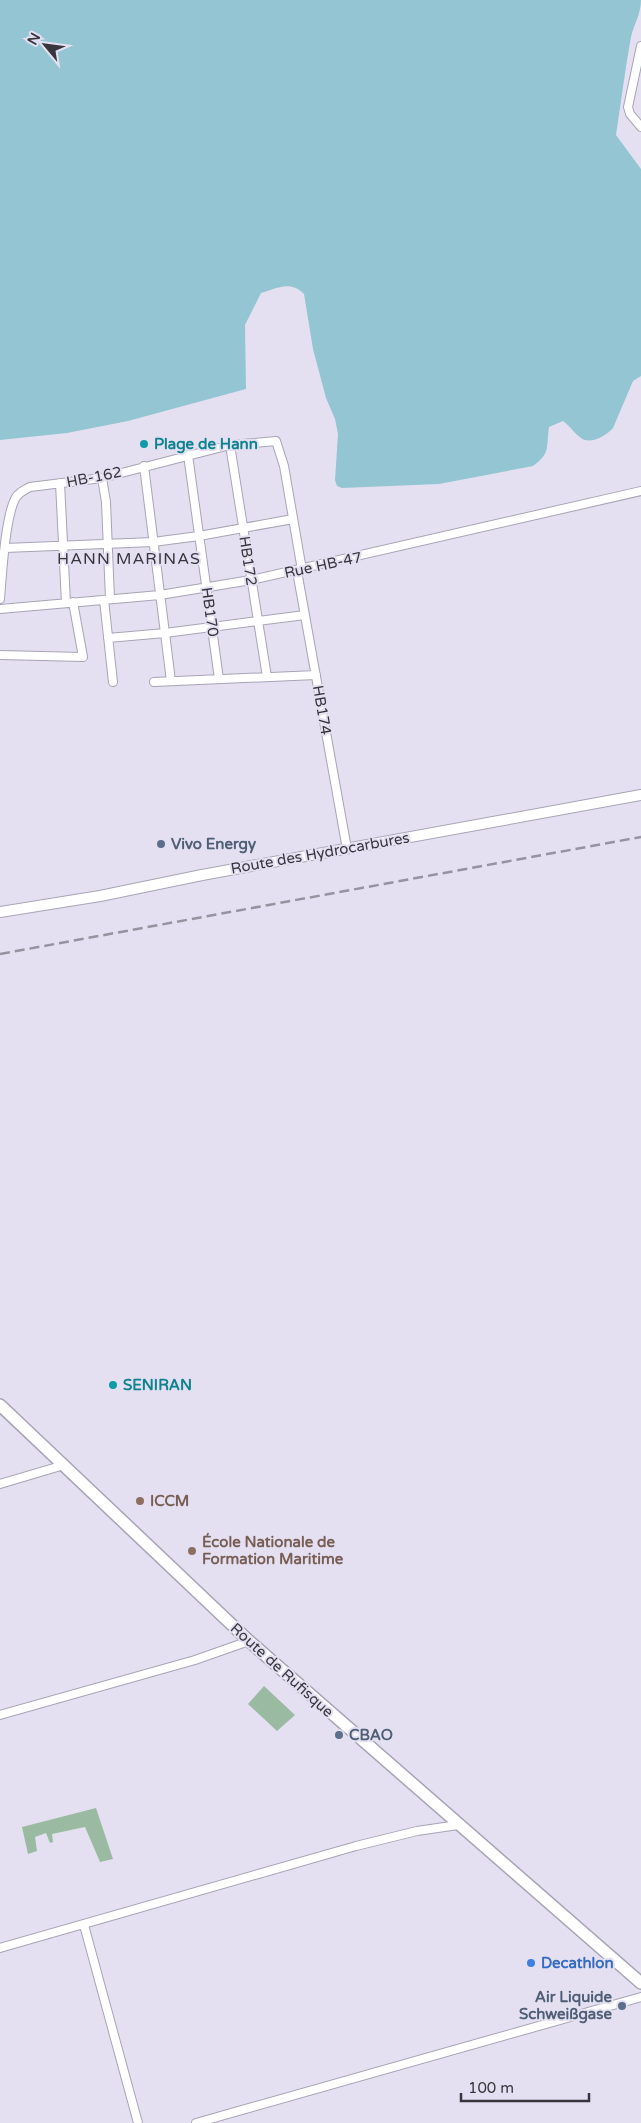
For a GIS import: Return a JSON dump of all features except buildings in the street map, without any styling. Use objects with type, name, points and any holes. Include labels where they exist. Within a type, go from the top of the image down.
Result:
[{"type":"main road","name":"Route de Rufisque","points":[[0,1405],[249,1641],[641,1983]]},
{"type":"street","points":[[641,46],[628,107],[630,114],[641,127]]},
{"type":"street","name":"HB-162","points":[[0,599],[5,548],[12,508],[18,495],[30,487],[102,478],[230,445],[276,441]]},
{"type":"street","name":"HB174","points":[[276,441],[284,466],[293,519],[305,616],[347,849]]},
{"type":"street","name":"HB172","points":[[230,445],[267,677]]},
{"type":"street","name":"HB170","points":[[188,455],[219,679]]},
{"type":"street","points":[[144,466],[172,681]]},
{"type":"street","points":[[102,478],[109,545],[108,638],[113,682]]},
{"type":"street","points":[[0,655],[82,657],[70,603],[63,546],[60,484]]},
{"type":"street","name":"Rue HB-47","points":[[0,609],[160,595],[251,580],[299,571],[641,491]]},
{"type":"street","points":[[5,548],[154,542],[293,519]]},
{"type":"street","points":[[108,638],[305,616]]},
{"type":"street","points":[[154,682],[316,675]]},
{"type":"street","name":"Route des Hydrocarbures","points":[[0,912],[91,898],[202,875],[641,795]]},
{"type":"street","points":[[0,1484],[64,1465]]},
{"type":"street","points":[[0,1715],[195,1660],[249,1641]]},
{"type":"street","points":[[0,1948],[356,1846],[417,1831],[458,1825]]},
{"type":"street","points":[[84,1925],[138,2123]]},
{"type":"street","points":[[196,2123],[641,1997]]},
{"type":"green space","points":[[264,1686],[295,1715],[277,1731],[248,1704]]},
{"type":"green space","points":[[96,1808],[113,1859],[100,1862],[85,1827],[52,1834],[53,1842],[50,1843],[46,1833],[35,1837],[37,1851],[28,1854],[22,1827]]},
{"type":"water","points":[[0,0],[641,0],[639,14],[631,37],[616,135],[641,169],[641,376],[633,381],[613,428],[602,437],[589,441],[581,438],[563,421],[549,427],[547,449],[543,457],[533,466],[439,484],[342,488],[337,486],[335,480],[338,434],[313,349],[304,294],[294,287],[284,286],[261,293],[245,325],[246,389],[128,421],[67,433],[0,440]]},
{"type":"railway","points":[[0,954],[641,837]]},
{"type":"place","name":"Plage de Hann","points":[[144,444]]},
{"type":"place","name":"Vivo Energy","points":[[161,844]]},
{"type":"place","name":"SENIRAN","points":[[113,1385]]},
{"type":"place","name":"ICCM","points":[[140,1501]]},
{"type":"place","name":"École Nationale de Formation Maritime","points":[[192,1551]]},
{"type":"place","name":"CBAO","points":[[339,1735]]},
{"type":"place","name":"Decathlon","points":[[531,1963]]},
{"type":"place","name":"Air Liquide Schweißgase","points":[[622,2006]]},
{"type":"district","name":"HANN MARINAS","points":[[129,558]]}]
